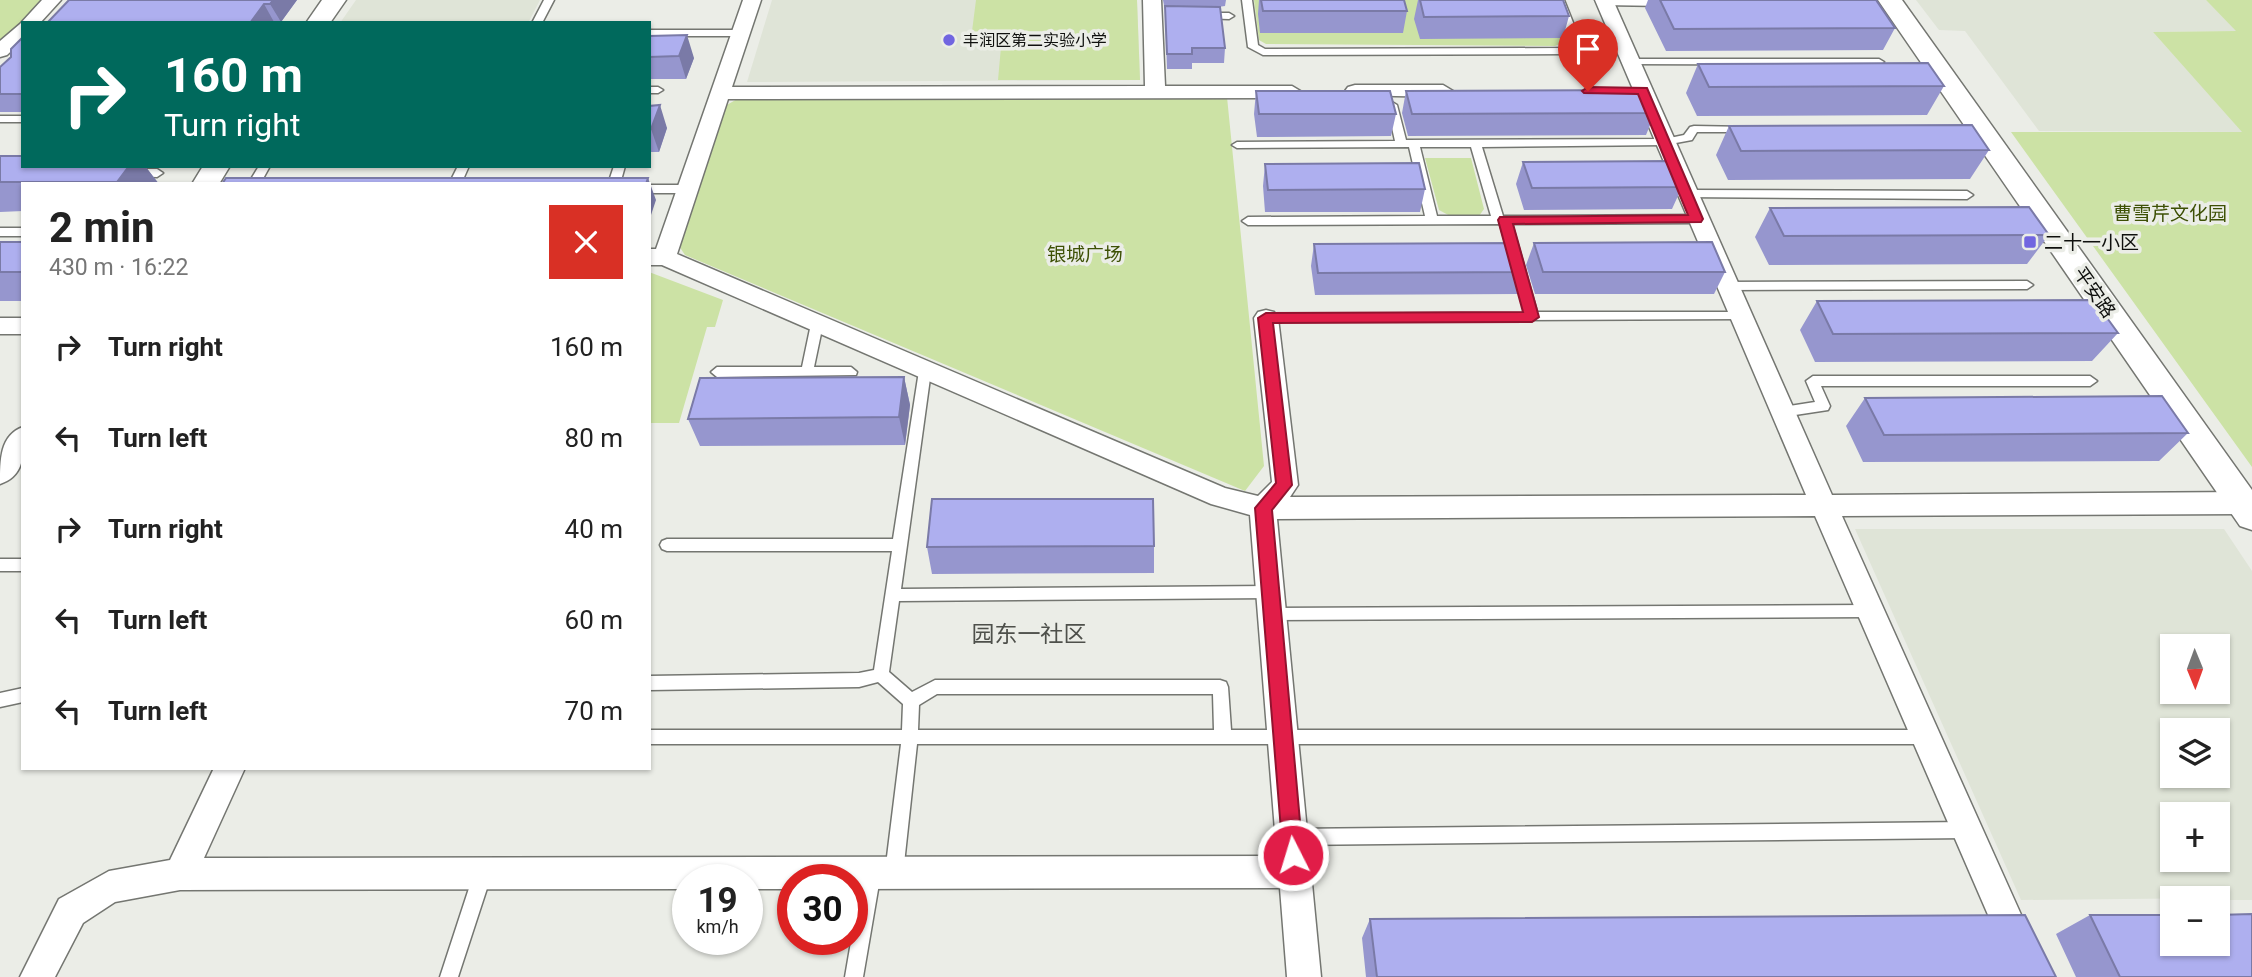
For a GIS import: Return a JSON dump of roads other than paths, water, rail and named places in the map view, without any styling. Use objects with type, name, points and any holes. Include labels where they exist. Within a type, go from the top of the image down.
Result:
[{"type":"street","points":[[31,21],[52,0]]},
{"type":"street","points":[[319,21],[334,0]]},
{"type":"street","points":[[751,0],[688,189],[657,257],[1220,498],[1263,508],[1822,505],[2248,510]]},
{"type":"street","name":"平安路","points":[[1889,0],[2248,510]]},
{"type":"street","points":[[1604,1],[1696,219],[2032,977]]},
{"type":"street","points":[[1155,92],[1156,10]]},
{"type":"street","points":[[0,51],[21,31]]},
{"type":"street","points":[[1615,90],[1642,90]]},
{"type":"street","points":[[1336,91],[1461,91]]},
{"type":"street","points":[[720,93],[1308,92]]},
{"type":"street","points":[[1266,318],[1284,485],[1263,508],[1304,977]]},
{"type":"street","points":[[0,326],[21,326]]},
{"type":"street","points":[[0,471],[21,442]]},
{"type":"street","points":[[180,874],[229,770]]},
{"type":"street","points":[[37,977],[71,911],[109,887],[180,874],[1295,872]]},
{"type":"lane","points":[[538,21],[549,0]]},
{"type":"lane","points":[[1247,0],[1253,47],[1263,52],[1564,51],[1577,45],[1559,0]]},
{"type":"lane","points":[[1604,1],[1674,3]]},
{"type":"lane","points":[[1191,16],[1229,16]]},
{"type":"lane","points":[[651,33],[740,33]]},
{"type":"lane","points":[[1632,62],[1879,62]]},
{"type":"lane","points":[[1392,105],[1408,144],[1432,220]]},
{"type":"lane","points":[[0,119],[21,119]]},
{"type":"lane","points":[[1237,145],[1665,142],[1688,138],[1694,129],[1762,129]]},
{"type":"lane","points":[[1475,143],[1532,317]]},
{"type":"lane","points":[[118,173],[158,173]]},
{"type":"lane","points":[[651,189],[688,189]]},
{"type":"lane","points":[[1686,194],[1967,195]]},
{"type":"lane","points":[[1248,221],[1696,219]]},
{"type":"lane","points":[[0,232],[21,232]]},
{"type":"lane","points":[[1726,286],[2027,285]]},
{"type":"lane","points":[[1266,318],[1740,316]]},
{"type":"lane","points":[[807,372],[817,324]]},
{"type":"lane","points":[[881,675],[925,371]]},
{"type":"lane","points":[[717,372],[851,372]]},
{"type":"lane","points":[[1782,412],[1823,406],[1813,381],[2090,381]]},
{"type":"lane","points":[[667,545],[900,545]]},
{"type":"lane","points":[[0,565],[21,565]]},
{"type":"lane","points":[[893,595],[1869,611]]},
{"type":"lane","points":[[651,683],[859,680],[881,675]]},
{"type":"lane","points":[[881,675],[911,701]]},
{"type":"lane","points":[[911,701],[935,687],[1220,687],[1223,738]]},
{"type":"lane","points":[[0,700],[21,695]]},
{"type":"lane","points":[[854,977],[883,873],[910,737],[911,701]]},
{"type":"lane","points":[[651,737],[1925,737]]},
{"type":"lane","points":[[1292,837],[1967,830]]},
{"type":"lane","points":[[449,977],[483,873]]},
{"type":"place","name":"丰润区第二实验小学","points":[[949,40]]},
{"type":"place","name":"二十一小区","points":[[2030,242]]},
{"type":"district","name":"园东一社区","points":[[1029,634]]},
{"type":"park label","name":"曹雪芹文化园","points":[[2170,213]]},
{"type":"park label","name":"银城广场","points":[[1085,254]]}]
